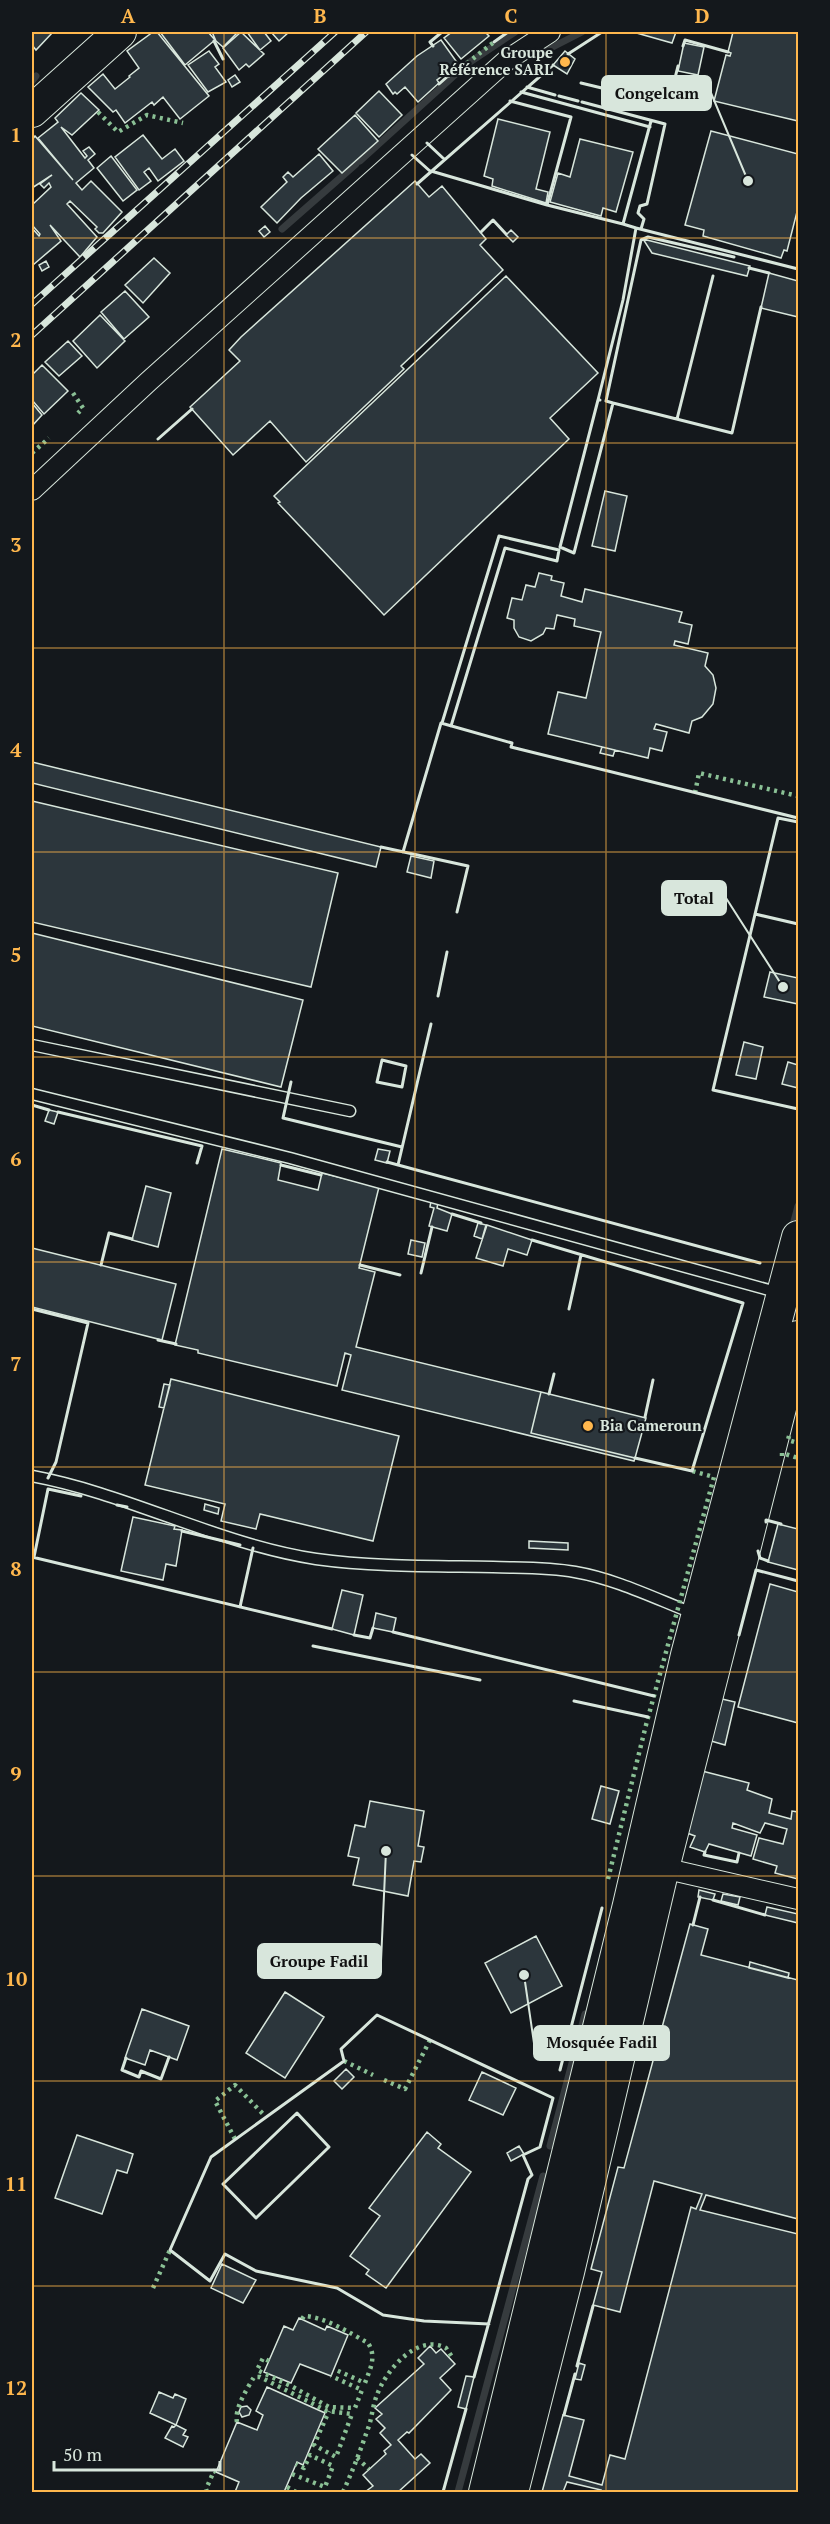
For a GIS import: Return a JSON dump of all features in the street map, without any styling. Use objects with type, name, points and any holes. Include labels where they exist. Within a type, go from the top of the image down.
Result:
[{"type":"main road","points":[[32,111],[120,32]]},
{"type":"main road","points":[[485,2493],[546,2299],[791,1295],[798,1237]]},
{"type":"main road","points":[[577,2173],[663,1868],[711,1621],[798,1337]]},
{"type":"main road","points":[[512,2493],[546,2299]]},
{"type":"street","points":[[32,490],[149,381],[507,60],[550,32]]},
{"type":"street","points":[[663,1868],[798,1899]]},
{"type":"lane","points":[[32,1046],[350,1111]]},
{"type":"lane","points":[[32,1094],[290,1158],[791,1295]]},
{"type":"lane","points":[[32,1476],[72,1484],[266,1548],[314,1558],[373,1565],[540,1568],[575,1572],[609,1580],[711,1621]]},
{"type":"building","points":[[32,32],[53,32],[36,50],[32,45]]},
{"type":"building","points":[[153,32],[157,32],[209,96],[180,119],[163,97],[154,105],[152,102],[125,123],[116,110],[113,112],[88,87],[103,74],[115,89],[130,77],[139,68],[127,51]]},
{"type":"building","points":[[160,32],[208,32],[215,40],[185,65]]},
{"type":"building","points":[[212,32],[238,32],[223,47],[216,41]]},
{"type":"building","points":[[241,32],[264,54],[249,67],[246,64],[239,70],[223,48]]},
{"type":"building","points":[[247,32],[264,32],[271,41],[260,50]]},
{"type":"building","points":[[271,32],[289,32],[279,41]]},
{"type":"building","points":[[452,32],[485,32],[489,36],[461,59],[444,38]]},
{"type":"building","points":[[633,32],[676,32],[672,43]]},
{"type":"building","points":[[733,32],[798,32],[798,121],[714,101],[726,55],[730,56],[731,53],[728,52]]},
{"type":"building","points":[[441,40],[461,68],[449,77],[446,73],[437,80],[439,83],[418,102],[405,87],[397,94],[395,92],[393,94],[386,84],[417,56]]},
{"type":"building","points":[[684,43],[704,47],[698,75],[678,71]]},
{"type":"building","points":[[209,51],[219,64],[215,67],[226,82],[208,92],[188,65]]},
{"type":"building","name":"Groupe Référence SARL","points":[[565,51],[575,59],[567,74],[553,65]]},
{"type":"building","points":[[235,75],[240,82],[232,87],[228,80]]},
{"type":"building","points":[[379,91],[402,115],[379,137],[356,113]]},
{"type":"building","points":[[81,93],[99,110],[72,135],[61,127],[85,158],[87,156],[83,151],[89,147],[95,154],[88,160],[94,168],[76,183],[82,190],[91,181],[122,212],[103,233],[99,233],[95,229],[97,227],[70,201],[67,204],[97,237],[80,257],[50,225],[61,241],[33,265],[32,228],[39,236],[40,234],[32,225],[32,205],[51,187],[49,183],[44,188],[40,184],[52,175],[32,188],[32,140],[35,136],[73,180],[38,138],[58,122],[55,118]]},
{"type":"building","points":[[355,115],[378,141],[342,173],[318,149]]},
{"type":"building","points":[[498,119],[550,132],[536,189],[548,192],[546,203],[492,186],[493,179],[484,176]]},
{"type":"building","points":[[711,131],[798,154],[798,208],[787,251],[784,250],[781,258],[703,236],[704,230],[685,225]]},
{"type":"building","points":[[143,135],[162,159],[175,149],[184,161],[158,181],[149,168],[144,172],[151,181],[139,190],[115,157]]},
{"type":"building","points":[[580,139],[633,152],[616,212],[603,208],[601,216],[550,202],[558,173],[570,177]]},
{"type":"building","points":[[319,154],[333,171],[301,198],[277,223],[261,207],[287,182],[283,177],[288,172],[293,177]]},
{"type":"building","points":[[111,156],[137,190],[123,201],[97,168]]},
{"type":"building","points":[[415,181],[429,197],[442,186],[486,239],[480,245],[503,270],[401,366],[404,369],[306,462],[270,421],[233,455],[190,407],[240,361],[229,350],[241,337]]},
{"type":"building","points":[[265,226],[270,232],[264,237],[259,231]]},
{"type":"building","points":[[511,230],[518,237],[513,242],[506,235]]},
{"type":"building","points":[[643,239],[750,266],[747,276],[652,253]]},
{"type":"building","points":[[154,258],[170,273],[143,303],[125,285]]},
{"type":"building","points":[[46,261],[49,267],[42,271],[39,265]]},
{"type":"building","points":[[769,273],[798,281],[798,317],[761,308]]},
{"type":"building","points":[[506,276],[598,373],[550,418],[569,439],[384,615],[278,503],[280,502],[274,496]]},
{"type":"building","points":[[125,291],[149,317],[124,339],[101,312]]},
{"type":"building","points":[[100,315],[125,341],[97,368],[73,341]]},
{"type":"building","points":[[68,341],[82,356],[59,376],[45,362]]},
{"type":"building","points":[[42,365],[68,391],[44,414],[32,400],[32,375]]},
{"type":"building","points":[[32,403],[42,415],[32,426]]},
{"type":"building","points":[[605,491],[627,496],[615,551],[592,546]]},
{"type":"building","points":[[539,573],[552,576],[551,580],[564,583],[561,596],[582,602],[585,589],[682,612],[679,622],[692,625],[688,644],[675,641],[674,645],[708,653],[705,666],[713,675],[716,688],[713,704],[702,717],[692,721],[689,733],[656,724],[654,729],[667,732],[662,751],[650,748],[648,758],[548,734],[558,692],[586,698],[601,632],[574,626],[575,619],[557,615],[554,629],[546,628],[543,634],[531,641],[519,637],[514,628],[514,620],[507,618],[512,598],[522,600],[526,585],[535,587]]},
{"type":"building","points":[[602,747],[615,750],[613,756],[600,753]]},
{"type":"building","points":[[32,762],[381,847],[376,867],[32,783]]},
{"type":"building","points":[[32,801],[338,873],[311,987],[32,922]]},
{"type":"building","points":[[411,856],[434,861],[431,878],[407,872]]},
{"type":"building","points":[[32,933],[303,1000],[281,1087],[32,1026]]},
{"type":"building","points":[[770,972],[798,978],[798,1004],[764,997]]},
{"type":"building","points":[[744,1042],[763,1047],[756,1079],[736,1075]]},
{"type":"building","points":[[788,1062],[798,1065],[798,1088],[782,1084]]},
{"type":"building","points":[[49,1110],[58,1112],[54,1124],[45,1121]]},
{"type":"building","points":[[222,1149],[281,1163],[278,1180],[318,1190],[322,1173],[379,1187],[359,1268],[375,1272],[356,1347],[541,1392],[531,1433],[635,1458],[634,1461],[342,1390],[351,1355],[345,1353],[337,1386],[198,1353],[198,1350],[175,1345]]},
{"type":"building","points":[[378,1149],[390,1151],[387,1163],[375,1160]]},
{"type":"building","points":[[146,1186],[171,1193],[158,1247],[132,1240]]},
{"type":"building","points":[[431,1201],[438,1203],[437,1208],[452,1214],[447,1231],[429,1226],[434,1208],[430,1207]]},
{"type":"building","points":[[478,1223],[486,1225],[482,1239],[474,1236]]},
{"type":"building","points":[[487,1225],[532,1240],[527,1255],[508,1249],[503,1266],[476,1258]]},
{"type":"building","points":[[411,1240],[425,1243],[422,1257],[408,1254]]},
{"type":"building","points":[[32,1248],[176,1284],[162,1340],[32,1307]]},
{"type":"building","points":[[171,1379],[399,1436],[373,1541],[260,1514],[256,1529],[221,1521],[225,1504],[145,1485]]},
{"type":"building","points":[[164,1384],[170,1385],[164,1408],[159,1407]]},
{"type":"building","name":"Bia Cameroun","points":[[541,1392],[646,1418],[635,1458],[531,1433]]},
{"type":"building","points":[[205,1504],[219,1508],[218,1514],[204,1510]]},
{"type":"building","points":[[133,1517],[175,1526],[174,1529],[182,1530],[176,1566],[166,1564],[163,1580],[121,1571]]},
{"type":"building","points":[[778,1524],[798,1529],[798,1570],[768,1562]]},
{"type":"building","points":[[529,1541],[568,1543],[568,1550],[529,1548]]},
{"type":"building","points":[[770,1584],[798,1592],[798,1723],[738,1707]]},
{"type":"building","points":[[342,1590],[363,1595],[354,1635],[332,1629]]},
{"type":"building","points":[[376,1613],[396,1618],[393,1632],[373,1628]]},
{"type":"building","points":[[722,1699],[735,1702],[725,1745],[711,1741]]},
{"type":"building","points":[[702,1771],[749,1783],[747,1790],[772,1799],[769,1813],[791,1819],[792,1811],[798,1812],[798,1879],[775,1873],[777,1866],[753,1859],[759,1838],[783,1844],[787,1829],[765,1823],[760,1833],[733,1823],[732,1828],[757,1835],[751,1856],[709,1844],[705,1852],[690,1847],[695,1836],[687,1833]]},
{"type":"building","points":[[601,1786],[619,1791],[610,1824],[592,1819]]},
{"type":"building","points":[[370,1801],[424,1811],[418,1846],[424,1847],[421,1862],[414,1861],[408,1896],[353,1885],[359,1858],[348,1856],[355,1825],[365,1827]]},
{"type":"building","points":[[699,1890],[715,1894],[713,1900],[698,1897]]},
{"type":"building","points":[[723,1894],[740,1897],[738,1905],[721,1901]]},
{"type":"building","points":[[767,1907],[798,1914],[798,1923],[765,1915]]},
{"type":"building","points":[[690,1924],[708,1929],[701,1955],[798,1980],[798,2219],[706,2195],[700,2210],[798,2234],[798,2492],[600,2492],[601,2490],[567,2482],[563,2492],[542,2492],[563,2415],[584,2420],[569,2476],[602,2485],[610,2455],[625,2459],[691,2207],[696,2209],[702,2194],[654,2181],[620,2312],[593,2305],[602,2272],[591,2269],[618,2167],[624,2168]]},
{"type":"building","points":[[536,1936],[562,1986],[511,2013],[485,1963]]},
{"type":"building","points":[[750,1962],[789,1973],[788,1978],[749,1968]]},
{"type":"building","points":[[285,1992],[324,2017],[285,2078],[246,2053]]},
{"type":"building","points":[[142,2009],[189,2026],[177,2060],[150,2050],[145,2065],[125,2058]]},
{"type":"building","points":[[346,2069],[354,2077],[342,2089],[334,2081]]},
{"type":"building","points":[[482,2072],[516,2088],[503,2115],[469,2100]]},
{"type":"building","points":[[427,2132],[441,2144],[438,2148],[471,2172],[386,2288],[366,2274],[369,2270],[350,2256],[380,2216],[369,2208]]},
{"type":"building","points":[[77,2135],[133,2154],[127,2173],[117,2170],[102,2214],[55,2198]]},
{"type":"building","points":[[519,2146],[524,2154],[511,2161],[507,2153]]},
{"type":"building","points":[[222,2264],[256,2280],[243,2303],[211,2288]]},
{"type":"building","points":[[299,2318],[325,2330],[327,2326],[348,2335],[331,2376],[300,2364],[291,2383],[264,2372],[284,2326],[293,2330]]},
{"type":"building","points":[[430,2346],[436,2353],[441,2349],[455,2364],[440,2378],[451,2390],[409,2433],[407,2432],[398,2440],[415,2459],[421,2454],[430,2463],[398,2492],[365,2492],[373,2486],[363,2475],[386,2454],[384,2451],[391,2445],[380,2433],[385,2428],[376,2419],[382,2414],[375,2408],[424,2364],[418,2358]]},
{"type":"building","points":[[579,2363],[585,2365],[581,2380],[575,2379]]},
{"type":"building","points":[[466,2376],[474,2377],[466,2409],[458,2407]]},
{"type":"building","points":[[267,2387],[325,2413],[303,2465],[297,2462],[284,2492],[235,2492],[239,2482],[216,2472],[237,2422],[257,2430],[263,2415],[256,2411]]},
{"type":"building","points":[[159,2392],[173,2398],[175,2394],[186,2399],[176,2425],[150,2413]]},
{"type":"building","points":[[247,2406],[251,2410],[249,2415],[242,2417],[239,2412],[241,2407]]},
{"type":"building","points":[[176,2425],[186,2430],[183,2435],[188,2437],[183,2447],[165,2438],[172,2426]]},
{"type":"waterway","points":[[360,161],[467,64],[515,32]]},
{"type":"waterway","points":[[539,54],[582,32]]},
{"type":"waterway","points":[[32,81],[36,76]]},
{"type":"waterway","points":[[282,229],[356,164]]},
{"type":"waterway","points":[[792,1229],[798,1206]]},
{"type":"waterway","points":[[550,2146],[585,2014]]},
{"type":"waterway","points":[[458,2492],[543,2176]]},
{"type":"railway","points":[[32,304],[335,32]]},
{"type":"railway","points":[[32,335],[366,32]]},
{"type":"hedge","points":[[461,68],[494,42]]},
{"type":"hedge","points":[[98,112],[118,132],[147,115],[183,123]]},
{"type":"hedge","points":[[73,393],[83,408],[78,413]]},
{"type":"hedge","points":[[32,453],[49,438]]},
{"type":"hedge","points":[[695,793],[699,773],[798,796]]},
{"type":"hedge","points":[[789,1436],[788,1440],[798,1443]]},
{"type":"hedge","points":[[782,1456],[782,1453],[798,1458]]},
{"type":"hedge","points":[[608,1879],[646,1725],[714,1477],[692,1471]]},
{"type":"hedge","points":[[384,2080],[405,2089],[430,2040]]},
{"type":"hedge","points":[[344,2061],[373,2075]]},
{"type":"hedge","points":[[235,2139],[215,2101],[235,2085],[266,2117]]},
{"type":"hedge","points":[[153,2288],[170,2250]]},
{"type":"hedge","points":[[302,2319],[304,2316],[320,2319],[368,2343],[372,2358],[365,2383],[334,2369]]},
{"type":"hedge","points":[[343,2492],[369,2427],[381,2385],[395,2365],[414,2350],[435,2345],[446,2348],[452,2357],[451,2360]]},
{"type":"hedge","points":[[269,2361],[263,2358],[257,2370],[329,2407],[355,2408],[362,2390],[331,2376]]},
{"type":"hedge","points":[[237,2422],[237,2411],[245,2393],[254,2377],[260,2377],[327,2411],[352,2414],[336,2457],[314,2445],[329,2411]]},
{"type":"hedge","points":[[292,2474],[325,2487],[333,2466],[310,2455],[304,2468],[296,2464]]},
{"type":"hedge","points":[[357,2458],[369,2469]]},
{"type":"hedge","points":[[207,2492],[206,2489],[214,2471],[216,2472]]},
{"type":"hedge","points":[[287,2487],[296,2492]]},
{"type":"wall","points":[[433,46],[430,42],[442,32]]},
{"type":"wall","points":[[494,42],[508,32]]},
{"type":"wall","points":[[568,54],[602,32]]},
{"type":"wall","points":[[683,46],[685,40],[728,52]]},
{"type":"wall","points":[[214,41],[223,59]]},
{"type":"wall","points":[[417,184],[553,65]]},
{"type":"wall","points":[[670,98],[678,66]]},
{"type":"wall","points":[[439,84],[448,76]]},
{"type":"wall","points":[[581,83],[660,102]]},
{"type":"wall","points":[[527,87],[555,95]]},
{"type":"wall","points":[[521,92],[650,127]]},
{"type":"wall","points":[[559,96],[578,101]]},
{"type":"wall","points":[[510,101],[571,117],[547,205]]},
{"type":"wall","points":[[582,102],[665,124],[647,204],[640,206],[638,213],[644,219],[641,229]]},
{"type":"wall","points":[[636,228],[623,224],[651,121]]},
{"type":"wall","points":[[427,143],[444,159]]},
{"type":"wall","points":[[412,155],[431,172]]},
{"type":"wall","points":[[431,171],[547,205],[623,224]]},
{"type":"wall","points":[[481,232],[493,220],[506,234]]},
{"type":"wall","points":[[600,400],[598,400],[623,300],[636,228],[798,269]]},
{"type":"wall","points":[[598,400],[560,547],[574,553],[613,403],[606,401],[641,240],[648,237],[734,257]]},
{"type":"wall","points":[[749,268],[769,273]]},
{"type":"wall","points":[[677,419],[713,276]]},
{"type":"wall","points":[[613,403],[732,433],[761,307]]},
{"type":"wall","points":[[158,439],[192,409]]},
{"type":"wall","points":[[442,723],[499,536],[559,550],[557,561],[505,548],[451,726]]},
{"type":"wall","points":[[403,852],[441,723],[512,743],[511,747],[798,818]]},
{"type":"wall","points":[[798,822],[778,818],[713,1090],[798,1109]]},
{"type":"wall","points":[[381,847],[468,866],[457,912]]},
{"type":"wall","points":[[755,914],[798,924]]},
{"type":"wall","points":[[438,996],[447,952]]},
{"type":"wall","points":[[398,1165],[431,1024]]},
{"type":"wall","points":[[382,1060],[406,1066],[402,1087],[377,1082],[382,1060]]},
{"type":"wall","points":[[291,1082],[283,1118],[402,1147]]},
{"type":"wall","points":[[32,1105],[49,1110]]},
{"type":"wall","points":[[58,1112],[202,1146],[197,1163]]},
{"type":"wall","points":[[387,1162],[760,1263]]},
{"type":"wall","points":[[281,1165],[321,1175]]},
{"type":"wall","points":[[452,1214],[481,1223]]},
{"type":"wall","points":[[421,1273],[432,1227]]},
{"type":"wall","points":[[101,1265],[109,1233],[132,1239]]},
{"type":"wall","points":[[532,1240],[743,1303],[692,1471],[635,1458]]},
{"type":"wall","points":[[569,1309],[581,1255]]},
{"type":"wall","points":[[360,1265],[400,1275]]},
{"type":"wall","points":[[32,1309],[88,1323]]},
{"type":"wall","points":[[48,1478],[56,1462],[88,1323]]},
{"type":"wall","points":[[158,1340],[176,1344]]},
{"type":"wall","points":[[549,1394],[554,1374]]},
{"type":"wall","points":[[645,1417],[653,1380]]},
{"type":"wall","points":[[34,1557],[48,1489],[81,1496]]},
{"type":"wall","points":[[117,1505],[127,1507]]},
{"type":"wall","points":[[766,1522],[766,1520],[781,1524]]},
{"type":"wall","points":[[182,1531],[240,1545]]},
{"type":"wall","points":[[240,1607],[253,1548]]},
{"type":"wall","points":[[758,1551],[760,1558],[768,1561]]},
{"type":"wall","points":[[32,1557],[332,1629]]},
{"type":"wall","points":[[739,1635],[756,1570],[798,1581]]},
{"type":"wall","points":[[354,1635],[370,1638],[373,1628]]},
{"type":"wall","points":[[393,1632],[654,1696]]},
{"type":"wall","points":[[313,1646],[480,1680]]},
{"type":"wall","points":[[574,1701],[648,1717]]},
{"type":"wall","points":[[705,1852],[704,1855],[737,1862],[739,1853]]},
{"type":"wall","points":[[693,1925],[700,1897]]},
{"type":"wall","points":[[713,1900],[765,1915]]},
{"type":"wall","points":[[560,2070],[602,1908]]},
{"type":"wall","points":[[474,2377],[528,2179],[532,2175],[523,2155],[540,2147],[553,2098],[377,2015],[341,2049],[344,2061],[211,2157],[170,2250],[210,2281],[225,2254],[256,2271],[337,2288],[383,2315],[424,2321],[489,2324]]},
{"type":"wall","points":[[126,2058],[122,2070],[139,2077],[141,2071],[161,2079],[169,2057]]},
{"type":"wall","points":[[297,2113],[329,2147],[256,2218],[223,2184],[297,2113]]},
{"type":"wall","points":[[577,2366],[593,2306]]},
{"type":"wall","points":[[564,2415],[575,2374]]},
{"type":"wall","points":[[443,2492],[466,2409]]},
{"type":"place","name":"Groupe Référence SARL","points":[[565,62]]},
{"type":"place","name":"Congelcam","points":[[748,181]]},
{"type":"place","name":"Total","points":[[783,987]]},
{"type":"place","name":"Bia Cameroun","points":[[588,1426]]},
{"type":"place","name":"Groupe Fadil","points":[[386,1851]]},
{"type":"place","name":"Mosquée Fadil","points":[[524,1975]]}]
